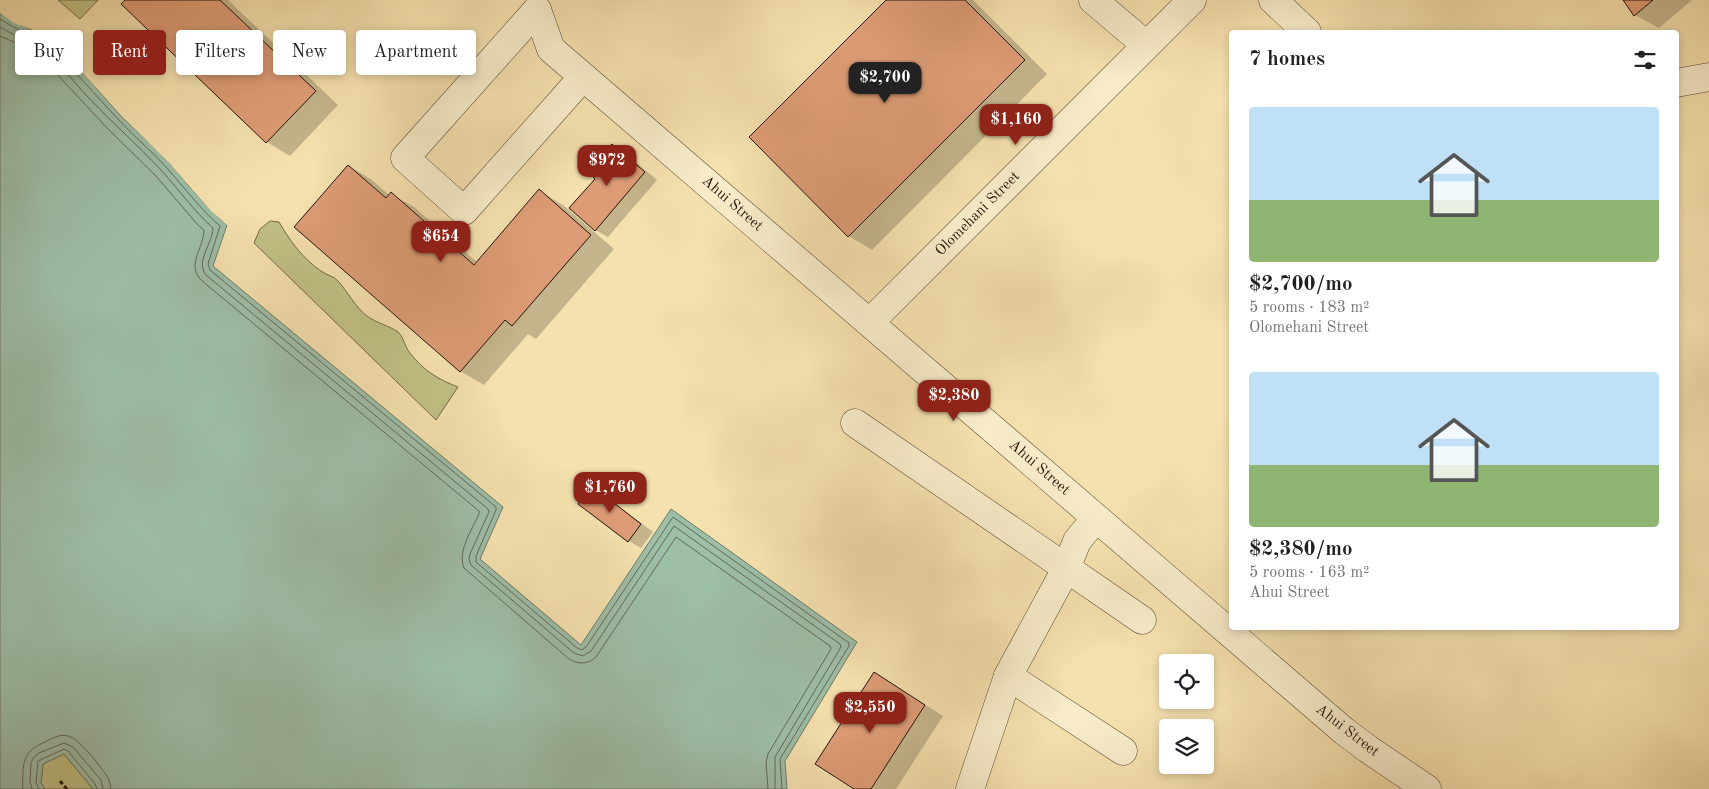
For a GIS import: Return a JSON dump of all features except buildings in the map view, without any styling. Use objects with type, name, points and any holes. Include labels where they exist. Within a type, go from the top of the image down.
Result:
[{"type":"street","points":[[1093,0],[1146,45]]},
{"type":"street","name":"Olomehani Street","points":[[870,322],[1192,0]]},
{"type":"street","points":[[1273,0],[1305,30]]},
{"type":"street","points":[[527,5],[405,158],[464,211],[583,77]]},
{"type":"street","name":"Ahui Street","points":[[527,5],[551,49],[583,77],[1344,731],[1428,789]]},
{"type":"street","points":[[1679,82],[1709,77]]},
{"type":"street","points":[[855,423],[1142,620]]},
{"type":"street","points":[[970,789],[1008,676],[1066,569],[1078,540],[1096,518]]},
{"type":"street","points":[[1008,676],[1123,751]]},
{"type":"path","points":[[60,781],[67,789]]},
{"type":"green space","points":[[58,0],[98,0],[80,19]]},
{"type":"green space","points":[[270,221],[279,222],[292,243],[303,255],[314,266],[336,279],[363,312],[398,332],[409,352],[425,369],[443,381],[458,387],[436,420],[254,243],[260,229]]},
{"type":"green space","points":[[64,754],[93,789],[45,789],[41,783],[43,764]]},
{"type":"water","points":[[0,13],[31,30],[15,30],[15,75],[83,75],[83,73],[121,116],[164,158],[204,203],[227,225],[213,266],[503,507],[480,559],[581,645],[671,509],[857,642],[785,761],[787,789],[93,789],[64,754],[43,764],[41,783],[45,789],[0,789]]},
{"type":"pier","points":[[0,11],[38,30],[14,23],[0,13]]},
{"type":"pier","points":[[83,69],[124,115],[172,162],[213,210],[230,225],[227,225],[211,211],[170,164],[83,73]]}]
